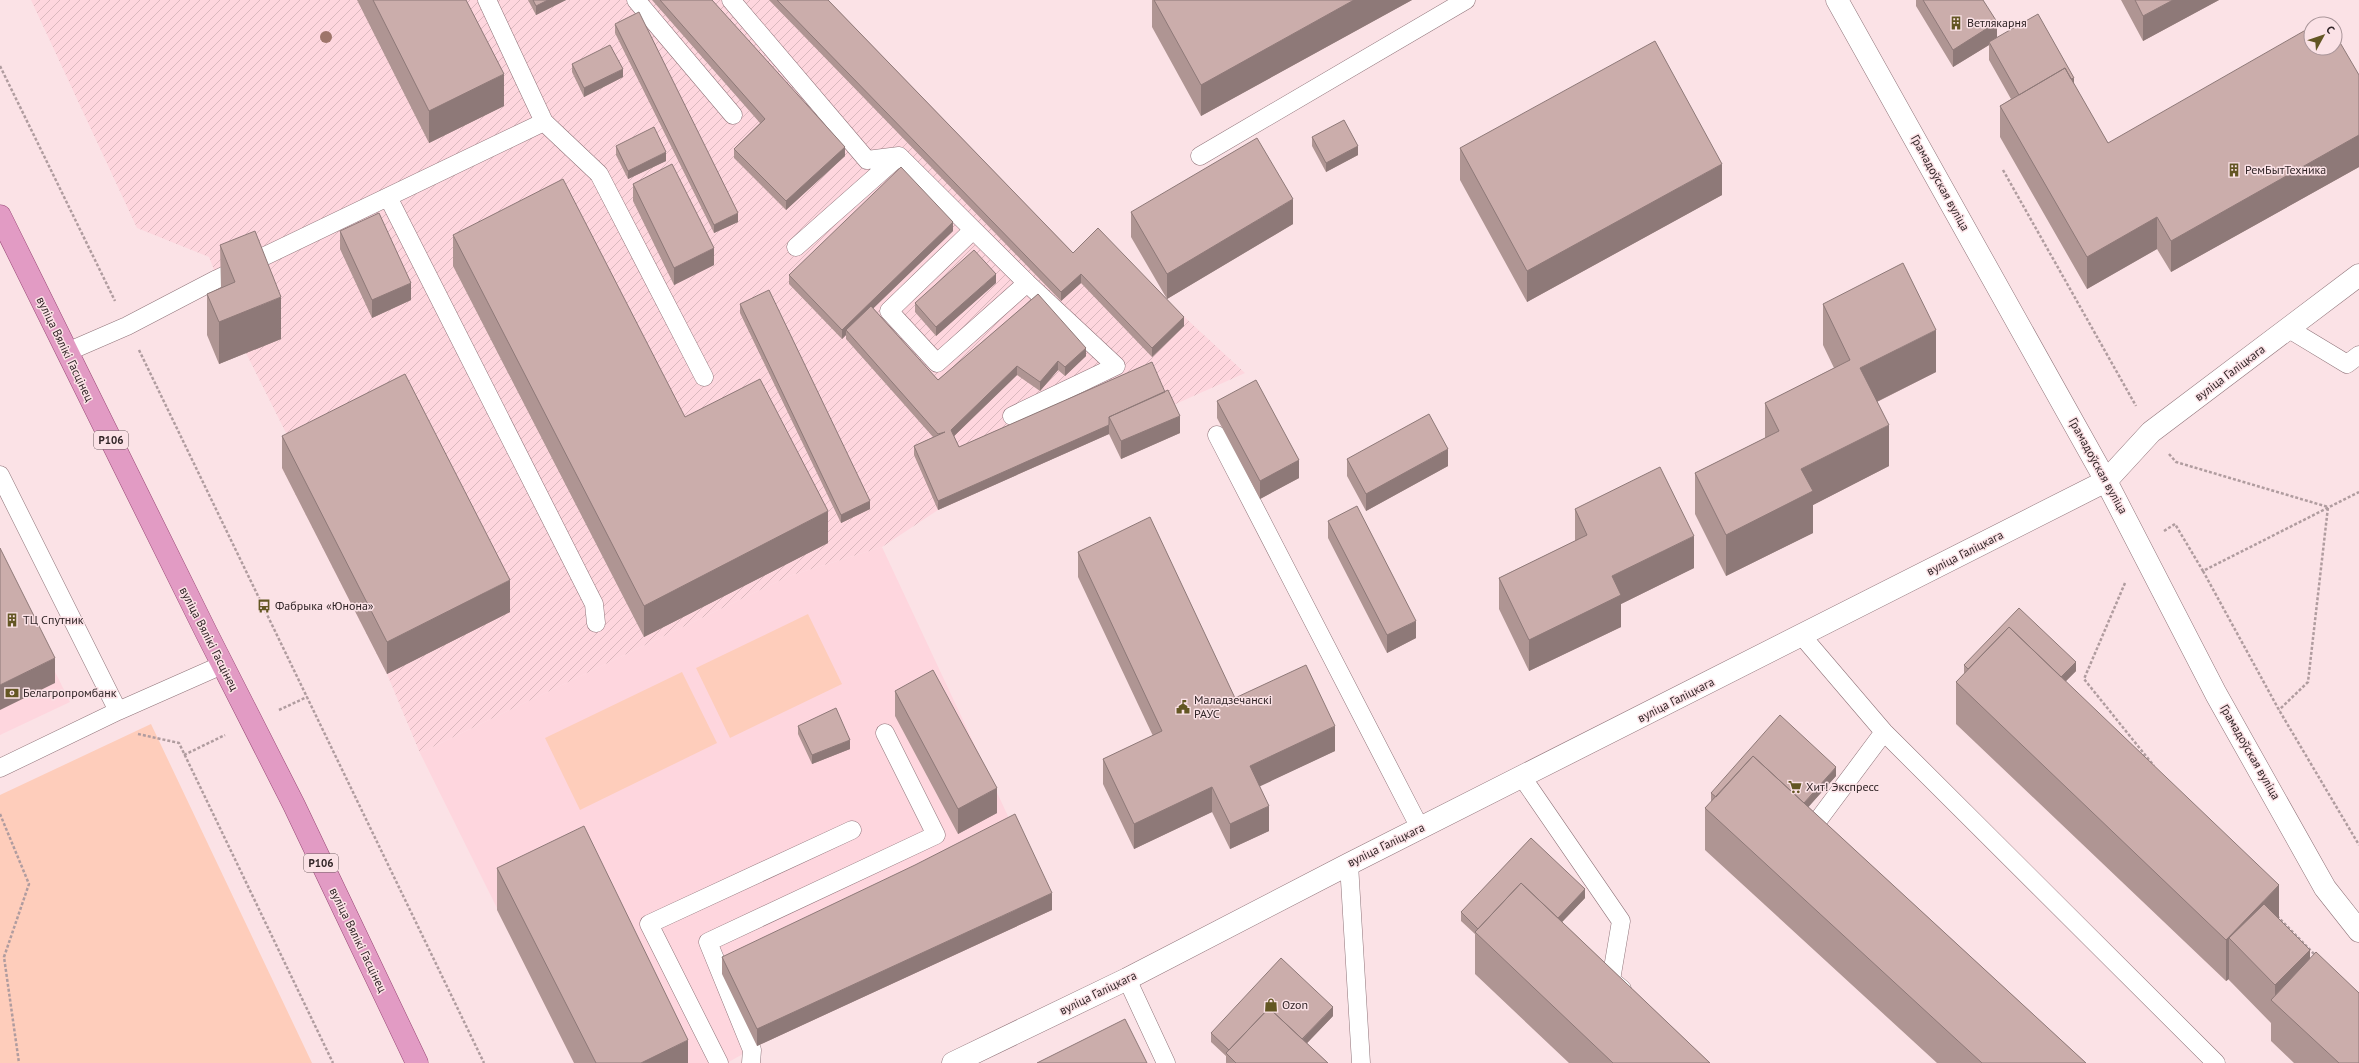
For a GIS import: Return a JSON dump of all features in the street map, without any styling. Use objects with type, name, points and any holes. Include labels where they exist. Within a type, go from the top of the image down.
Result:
[{"type":"main road","name":"вуліца Вялікі Гасцінец","points":[[0,216],[222,665],[294,805],[417,1063]]},
{"type":"street","name":"Грамадоўская вуліца","points":[[1837,0],[2106,481],[2216,694],[2234,722],[2325,888],[2359,931]]},
{"type":"street","name":"вуліца Галіцкага","points":[[953,1063],[1127,979],[1349,864],[2106,481],[2151,432],[2359,275]]},
{"type":"lane","points":[[486,0],[544,122],[599,174],[704,377]]},
{"type":"lane","points":[[636,0],[733,115]]},
{"type":"lane","points":[[731,0],[867,160],[899,156]]},
{"type":"lane","points":[[1200,156],[1466,0]]},
{"type":"lane","points":[[67,352],[127,326],[217,279],[544,122]]},
{"type":"lane","points":[[899,156],[972,230],[1116,366],[1012,416]]},
{"type":"lane","points":[[796,247],[899,156]]},
{"type":"lane","points":[[388,197],[594,604],[596,624]]},
{"type":"lane","points":[[972,230],[889,311],[937,363],[1027,283]]},
{"type":"lane","points":[[2289,329],[2347,364],[2359,355]]},
{"type":"lane","points":[[1217,435],[1420,828]]},
{"type":"lane","points":[[0,475],[118,711]]},
{"type":"lane","points":[[1802,636],[1884,732],[2216,1063]]},
{"type":"lane","points":[[0,768],[118,711],[222,665]]},
{"type":"lane","points":[[1836,849],[1813,827],[1884,732]]},
{"type":"lane","points":[[750,1063],[752,1050],[708,942],[936,835],[884,733]]},
{"type":"lane","points":[[1522,777],[1621,921],[1611,980],[1634,1001]]},
{"type":"lane","points":[[719,1063],[649,924],[852,830]]},
{"type":"lane","points":[[1349,864],[1360,1063]]},
{"type":"lane","points":[[1127,979],[1166,1063]]},
{"type":"path","points":[[0,66],[484,1063]]},
{"type":"path","points":[[2003,170],[2151,432],[2176,462],[2328,507],[2308,682],[2279,710]]},
{"type":"path","points":[[2203,571],[2279,710],[2359,845]]},
{"type":"path","points":[[92,724],[179,743],[333,1063]]},
{"type":"path","points":[[0,814],[29,884],[4,957],[19,1063]]},
{"type":"shaded area","points":[[31,0],[827,0],[1072,261],[1098,237],[1245,373],[938,510],[882,547],[789,576],[420,753],[387,674],[282,468],[299,459],[246,353],[209,257],[137,228]]},
{"type":"shaded area","points":[[882,547],[1052,910],[757,1046],[727,1063],[574,1063],[420,753],[789,576]]},
{"type":"shaded area","name":"ТЦ Спутник","points":[[0,561],[70,702],[0,735]]},
{"type":"shaded area","points":[[808,614],[842,684],[730,738],[696,668]]},
{"type":"shaded area","points":[[682,672],[717,743],[580,810],[545,738]]},
{"type":"shaded area","points":[[151,724],[312,1063],[0,1063],[0,795]]},
{"type":"building","points":[[373,0],[466,0],[504,74],[429,111]]},
{"type":"building","points":[[533,0],[548,0],[536,6]]},
{"type":"building","points":[[660,0],[712,0],[845,147],[786,201],[734,149],[765,119]]},
{"type":"building","points":[[777,0],[828,0],[1073,253],[1098,228],[1184,317],[1152,348],[1081,274],[1061,292]]},
{"type":"building","points":[[1154,0],[1354,0],[1201,85]]},
{"type":"building","name":"Ветлякарня","points":[[1923,0],[1983,0],[1997,22],[1953,50]]},
{"type":"building","points":[[2135,0],[2173,0],[2143,16]]},
{"type":"building","points":[[639,12],[738,213],[714,225],[615,24]]},
{"type":"building","points":[[2038,14],[2074,78],[2071,79],[2065,68],[2019,95],[1989,42]]},
{"type":"building","name":"РемБытТехника","points":[[2303,32],[2303,56],[2343,56],[2343,48],[2359,75],[2359,135],[2171,241],[2157,217],[2087,257],[2000,106],[2065,68],[2108,143]]},
{"type":"building","points":[[1655,41],[1722,164],[1527,271],[1460,148]]},
{"type":"building","points":[[610,45],[623,69],[584,88],[572,64]]},
{"type":"building","points":[[1344,120],[1358,146],[1326,163],[1312,137]]},
{"type":"building","points":[[654,127],[666,152],[628,171],[616,146]]},
{"type":"building","points":[[1257,138],[1293,199],[1167,274],[1131,212]]},
{"type":"building","points":[[672,164],[714,248],[674,268],[633,184]]},
{"type":"building","points":[[901,167],[953,222],[842,330],[789,275]]},
{"type":"building","points":[[563,179],[685,417],[760,379],[828,511],[644,606],[453,235]]},
{"type":"building","points":[[379,213],[411,283],[372,300],[340,231]]},
{"type":"building","points":[[255,231],[281,297],[219,322],[207,294],[235,282],[220,245]]},
{"type":"building","points":[[974,250],[996,274],[936,327],[915,303]]},
{"type":"building","points":[[1903,263],[1936,330],[1860,368],[1889,425],[1801,469],[1813,491],[1726,535],[1695,473],[1779,431],[1765,403],[1850,360],[1823,304]]},
{"type":"building","points":[[769,290],[870,501],[841,515],[740,304]]},
{"type":"building","points":[[1038,294],[1086,348],[1065,367],[1058,361],[1040,382],[1017,366],[951,430],[959,447],[1152,362],[1165,392],[1109,417],[1109,425],[938,501],[914,446],[945,432],[938,434],[846,330],[871,306],[938,380]]},
{"type":"building","points":[[405,374],[510,580],[387,642],[282,436]]},
{"type":"building","points":[[1256,380],[1299,460],[1260,481],[1217,401]]},
{"type":"building","points":[[1168,390],[1180,416],[1121,441],[1109,417]]},
{"type":"building","points":[[1429,414],[1448,449],[1366,494],[1347,459]]},
{"type":"building","points":[[1660,467],[1694,536],[1612,576],[1621,595],[1529,640],[1499,578],[1587,535],[1575,509]]},
{"type":"building","points":[[1357,506],[1416,621],[1387,635],[1328,521]]},
{"type":"building","name":"Маладзечанскі РАУС","points":[[1150,517],[1235,698],[1306,665],[1335,726],[1250,766],[1269,806],[1230,824],[1212,787],[1134,824],[1103,759],[1162,731],[1078,552]]},
{"type":"building","name":"ТЦ Спутник","points":[[0,548],[55,658],[0,685]]},
{"type":"building","points":[[2019,608],[2076,662],[2061,677],[2009,627],[1968,669],[1964,665]]},
{"type":"building","points":[[2009,627],[2279,885],[2226,940],[1956,682]]},
{"type":"building","points":[[933,670],[997,788],[958,809],[895,691]]},
{"type":"building","points":[[836,708],[850,740],[812,755],[798,726]]},
{"type":"building","points":[[1780,715],[1836,767],[1804,803],[1753,756],[1716,797],[1711,793]]},
{"type":"building","points":[[1753,756],[2086,1063],[1982,1063],[1705,808]]},
{"type":"building","points":[[1015,814],[1052,893],[757,1029],[722,957],[915,865]]},
{"type":"building","points":[[584,826],[688,1040],[641,1063],[596,1063],[497,868]]},
{"type":"building","points":[[1531,838],[1585,889],[1558,918],[1521,883],[1478,929],[1461,912]]},
{"type":"building","points":[[1521,883],[1710,1063],[1613,1063],[1475,932]]},
{"type":"building","points":[[2264,904],[2310,950],[2275,985],[2229,938]]},
{"type":"building","points":[[2316,952],[2359,993],[2359,1063],[2339,1063],[2271,1000]]},
{"type":"building","points":[[1281,958],[1333,1007],[1302,1039],[1269,1008],[1229,1050],[1211,1033]]},
{"type":"building","points":[[1269,1008],[1328,1063],[1236,1063],[1226,1053]]},
{"type":"building","points":[[1125,1019],[1147,1063],[1037,1063]]},
{"type":"place","name":"Ветлякарня","points":[[1956,23]]},
{"type":"place","name":"РемБытТехника","points":[[2234,170]]},
{"type":"place","name":"Фабрыка «Юнона»","points":[[264,606]]},
{"type":"place","name":"ТЦ Спутник","points":[[12,620]]},
{"type":"place","name":"Белагропромбанк","points":[[12,693]]},
{"type":"place","name":"Маладзечанскі РАУС","points":[[1183,707]]},
{"type":"place","name":"Хит! Экспресс","points":[[1795,787]]},
{"type":"place","name":"Ozon","points":[[1271,1005]]}]
